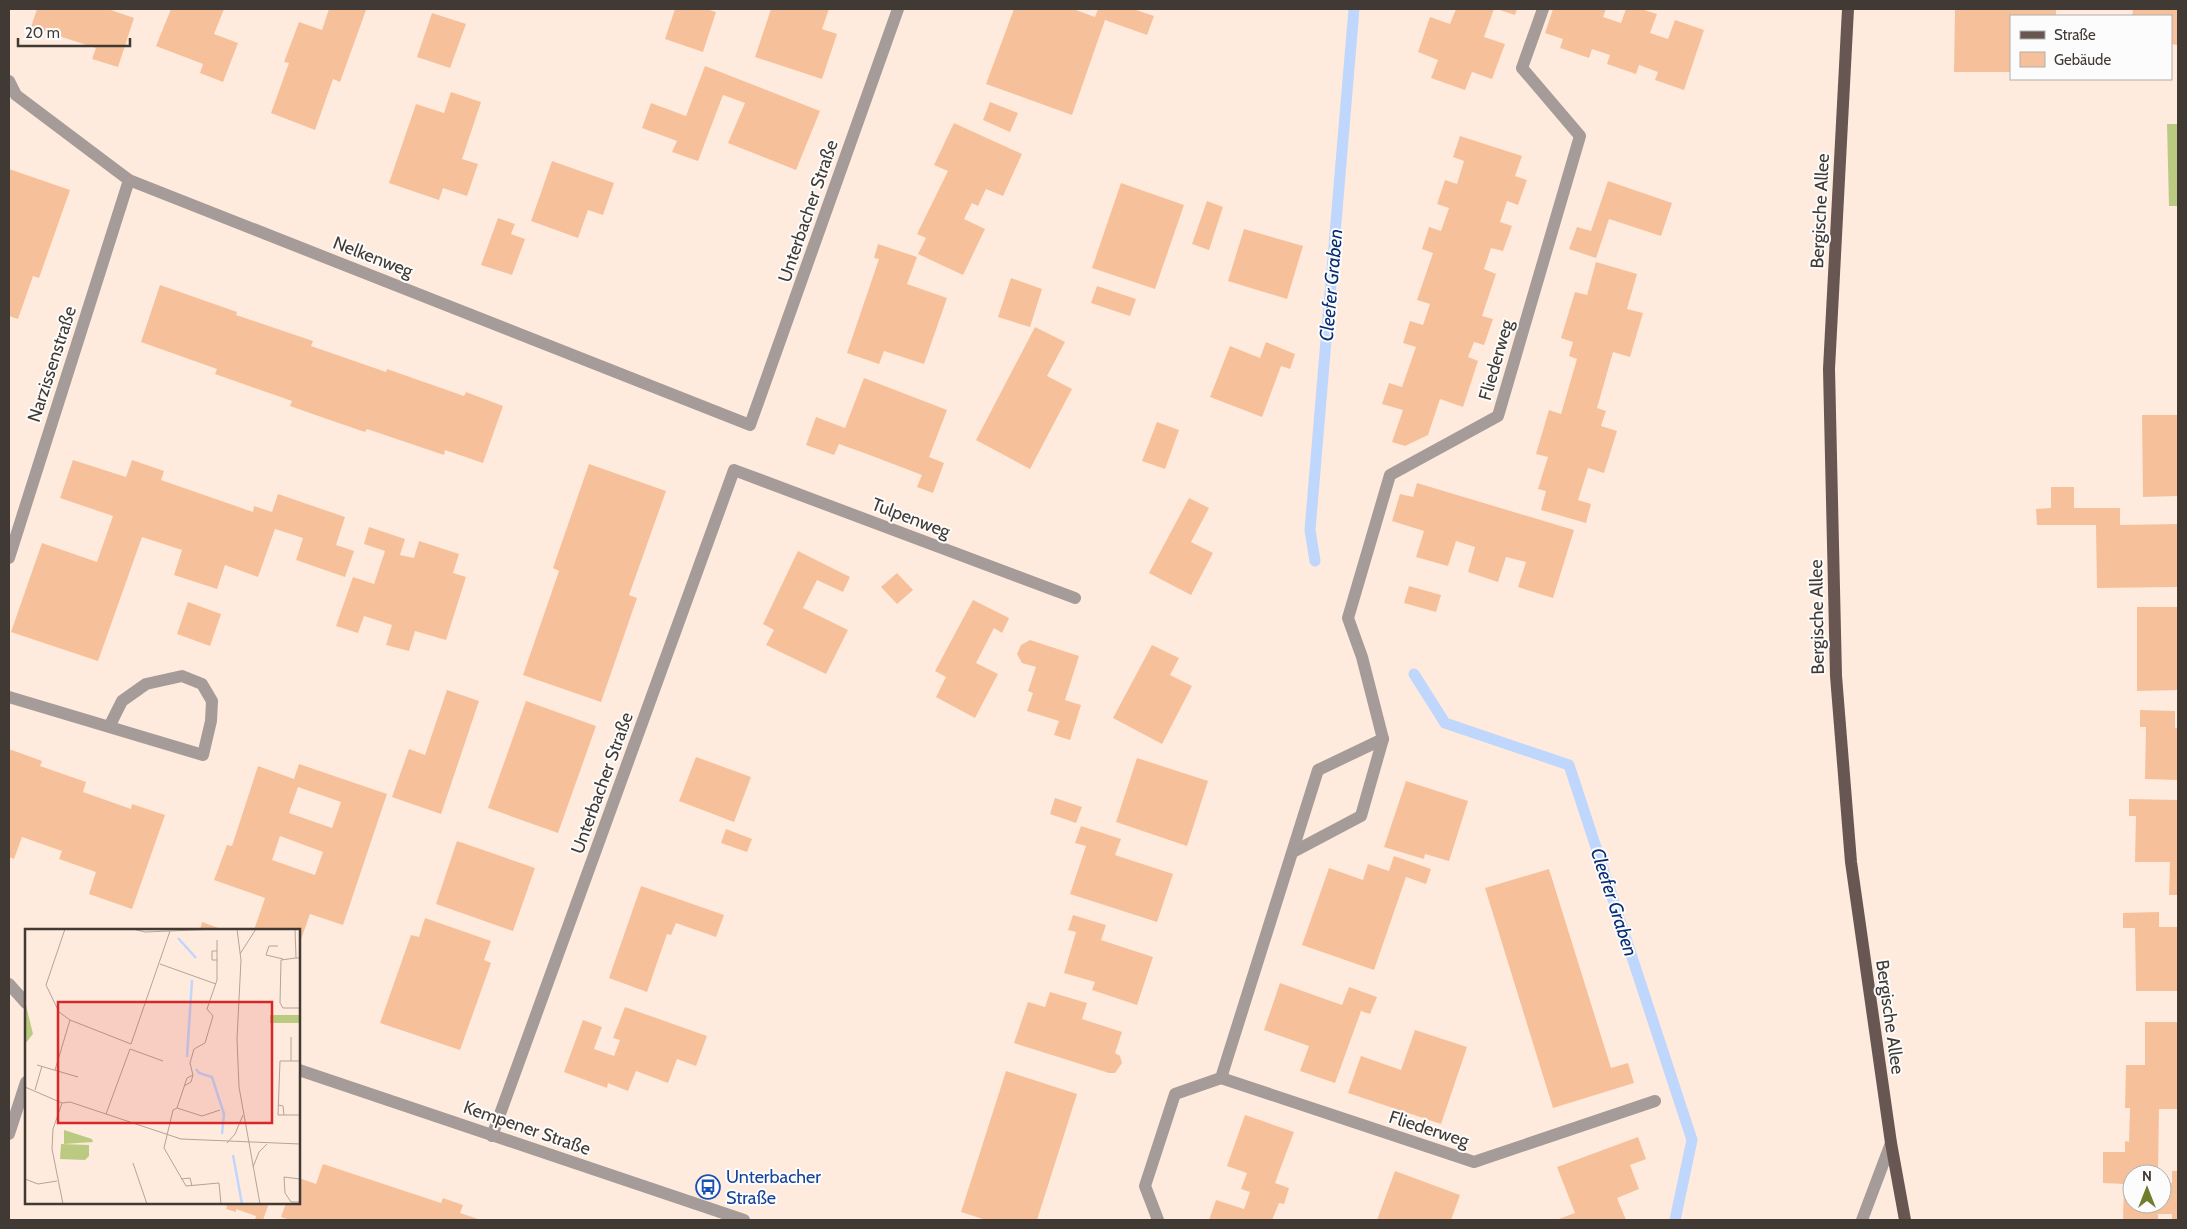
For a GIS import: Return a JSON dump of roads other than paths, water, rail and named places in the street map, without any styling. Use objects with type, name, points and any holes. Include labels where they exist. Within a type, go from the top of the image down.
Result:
[{"type":"main road","name":"Bergische Allee","points":[[1848,9],[1829,369],[1836,676],[1850,862],[1890,1143],[1905,1220]]},
{"type":"street","name":"Unterbacher Straße","points":[[750,425],[898,9]]},
{"type":"street","name":"Fliederweg","points":[[1383,739],[1362,657],[1348,618],[1390,475],[1498,416],[1580,136],[1522,68],[1543,9]]},
{"type":"street","name":"Nelkenweg","points":[[9,81],[16,95],[129,180],[750,425]]},
{"type":"street","name":"Narzissenstraße","points":[[9,558],[129,180]]},
{"type":"street","name":"Unterbacher Straße","points":[[492,1136],[734,470]]},
{"type":"street","name":"Tulpenweg","points":[[734,470],[1075,598]]},
{"type":"street","points":[[9,697],[109,727],[204,755],[212,701],[202,684],[182,676],[146,684],[122,701],[109,727]]},
{"type":"street","points":[[1293,852],[1361,816],[1383,739]]},
{"type":"street","points":[[1158,1220],[1145,1186],[1175,1094],[1220,1078],[1318,770],[1383,739]]},
{"type":"street","points":[[9,984],[25,1001]]},
{"type":"street","name":"Kempener Straße","points":[[300,1070],[744,1220]]},
{"type":"street","name":"Fliederweg","points":[[1220,1078],[1474,1162],[1655,1101]]},
{"type":"street","points":[[9,1134],[25,1085]]},
{"type":"street","points":[[1862,1220],[1890,1143]]},
{"type":"waterway","name":"Cleefer Graben","points":[[1315,561],[1310,530],[1354,9]]},
{"type":"waterway","name":"Cleefer Graben","points":[[1414,674],[1445,723],[1569,765],[1692,1140],[1675,1220]]},
{"type":"place","name":"Unterbacher Straße","points":[[708,1187]]}]
